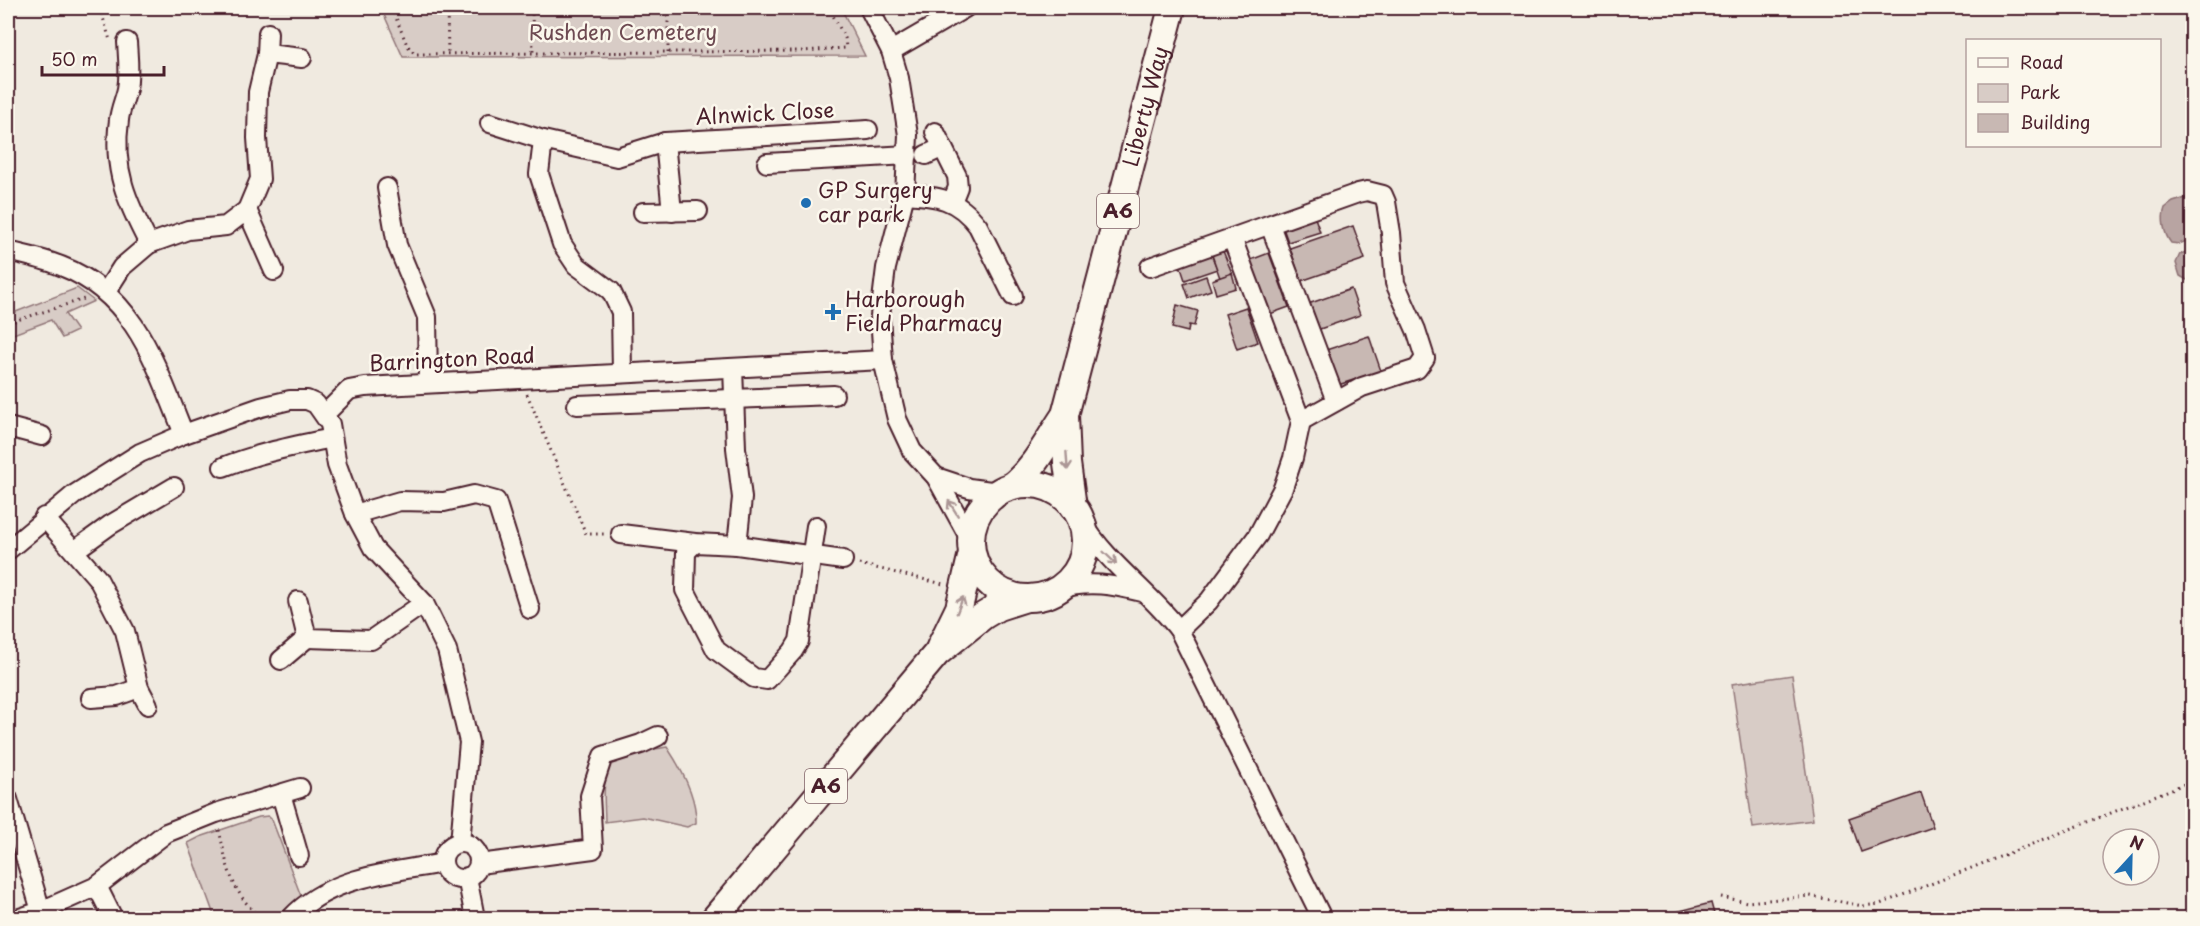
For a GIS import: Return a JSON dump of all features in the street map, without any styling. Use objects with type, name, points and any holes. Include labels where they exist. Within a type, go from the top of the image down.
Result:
[{"type":"highway","name":"Liberty Way","points":[[1005,489],[1037,462],[1065,415],[1172,8]]},
{"type":"highway","name":"Liberty Way","points":[[1065,415],[1067,463],[1077,513]]},
{"type":"highway","points":[[1026,484],[1040,485],[1064,497],[1077,513],[1084,543],[1080,565],[1059,589],[1044,596],[1026,598],[1008,594],[991,585],[979,571],[971,546],[972,525],[978,512],[987,501],[1005,489],[1026,484]]},
{"type":"highway","name":"A6","points":[[937,653],[959,608],[966,583],[971,546]]},
{"type":"highway","name":"A6","points":[[715,918],[937,653],[998,606],[1026,598]]},
{"type":"street","points":[[869,8],[891,51],[904,106],[908,135],[917,155],[886,268],[880,316],[883,360],[897,419],[912,451],[936,477],[971,546]]},
{"type":"street","points":[[891,51],[965,8]]},
{"type":"street","points":[[106,292],[122,267],[150,244],[188,230],[226,226],[247,210],[260,179],[257,138],[258,92],[267,54],[268,33]]},
{"type":"street","points":[[127,42],[129,71],[119,118],[118,171],[131,209],[150,244]]},
{"type":"street","points":[[267,54],[302,58]]},
{"type":"street","name":"Alnwick Close","points":[[490,123],[543,140],[616,157],[665,142],[868,130]]},
{"type":"street","points":[[543,140],[539,174],[562,244],[576,265],[611,291],[621,312],[622,373]]},
{"type":"street","points":[[767,163],[917,155],[939,140],[958,183],[952,202]]},
{"type":"street","points":[[665,142],[672,212]]},
{"type":"street","points":[[387,188],[397,245],[427,316],[428,383]]},
{"type":"street","points":[[1150,267],[1367,191],[1383,195],[1386,202],[1395,283],[1416,330],[1425,358],[1417,369],[1362,387],[1300,421]]},
{"type":"street","points":[[905,194],[935,196],[952,202],[971,216],[1013,296]]},
{"type":"street","points":[[247,210],[274,272]]},
{"type":"street","points":[[643,212],[698,211]]},
{"type":"street","points":[[1270,225],[1336,401]]},
{"type":"street","points":[[1179,630],[1209,601],[1258,535],[1283,488],[1293,458],[1300,421],[1232,238]]},
{"type":"street","points":[[8,251],[62,266],[106,292],[135,326],[148,347],[184,434]]},
{"type":"street","name":"Barrington Road","points":[[325,414],[349,390],[365,387],[883,360]]},
{"type":"street","points":[[733,368],[736,448],[741,498],[737,545]]},
{"type":"street","points":[[577,405],[834,396]]},
{"type":"street","points":[[8,550],[44,517],[108,472],[140,453],[184,434],[261,407],[290,400],[307,400],[316,404],[330,424],[337,465],[355,514],[373,548],[423,603],[447,650],[470,742],[460,843]]},
{"type":"street","points":[[8,427],[42,436]]},
{"type":"street","points":[[223,467],[279,449],[332,438]]},
{"type":"street","points":[[936,477],[969,488],[1005,489]]},
{"type":"street","points":[[74,551],[110,525],[174,487]]},
{"type":"street","points":[[355,514],[400,501],[444,502],[474,495],[496,501],[530,609]]},
{"type":"street","points":[[1077,513],[1104,554],[1167,615],[1179,630],[1322,918]]},
{"type":"street","points":[[44,517],[98,579],[125,631],[139,688],[148,705]]},
{"type":"street","points":[[695,543],[686,552],[685,590],[716,650],[754,678],[767,680],[799,641],[816,526]]},
{"type":"street","points":[[621,534],[695,543],[737,545],[843,560]]},
{"type":"street","points":[[1059,589],[1081,583],[1094,583],[1115,585],[1144,593]]},
{"type":"street","points":[[298,601],[307,638]]},
{"type":"street","points":[[281,660],[307,638],[371,640],[423,603]]},
{"type":"street","points":[[91,698],[117,696],[139,688]]},
{"type":"street","points":[[475,918],[473,871],[476,851],[466,843],[450,847],[446,851],[443,863],[449,874],[461,879],[473,871],[593,849],[590,796],[603,756],[642,744],[658,736]]},
{"type":"street","points":[[20,918],[42,912],[97,886],[166,833],[216,813],[300,788]]},
{"type":"street","points":[[281,794],[298,856]]},
{"type":"street","points":[[8,799],[42,912]]},
{"type":"street","points":[[291,918],[305,904],[352,880],[443,863]]},
{"type":"street","points":[[97,886],[113,918]]},
{"type":"path","points":[[392,8],[412,53],[448,54],[802,51],[846,48],[847,45],[829,8]]},
{"type":"path","points":[[447,8],[448,54]]},
{"type":"path","points":[[532,8],[533,53]]},
{"type":"path","points":[[668,8],[668,53]]},
{"type":"path","points":[[8,323],[106,292]]},
{"type":"path","points":[[520,378],[586,534],[621,534]]},
{"type":"path","points":[[843,560],[945,584]]},
{"type":"path","points":[[1721,897],[1747,902],[1810,896],[1863,906],[1880,904],[2193,781]]},
{"type":"path","points":[[216,813],[232,881],[241,898],[260,918]]},
{"type":"green space","name":"Rushden Cemetery","points":[[381,8],[841,8],[865,56],[403,57]]},
{"type":"green space","points":[[77,288],[94,301],[65,314],[77,331],[62,338],[51,320],[8,336],[8,315]]},
{"type":"green space","points":[[1792,675],[1813,820],[1753,828],[1732,684]]},
{"type":"green space","points":[[667,747],[683,773],[691,793],[696,823],[687,827],[643,817],[605,822],[604,785],[608,767],[613,760],[625,754]]},
{"type":"green space","points":[[268,816],[272,820],[301,896],[279,918],[215,918],[188,843],[259,817]]},
{"type":"shaded area","points":[[2192,196],[2192,239],[2179,244],[2171,243],[2164,226],[2165,208],[2173,202]]},
{"type":"shaded area","points":[[2192,250],[2192,283],[2180,276],[2176,263],[2180,254]]},
{"type":"building","points":[[1314,215],[1320,232],[1288,242],[1282,225]]},
{"type":"building","points":[[1353,226],[1365,259],[1301,281],[1290,248]]},
{"type":"building","points":[[1210,251],[1217,269],[1185,280],[1179,262]]},
{"type":"building","points":[[1223,251],[1232,273],[1220,278],[1212,255]]},
{"type":"building","points":[[1269,253],[1289,307],[1267,315],[1248,261]]},
{"type":"building","points":[[1232,273],[1236,288],[1216,294],[1212,280]]},
{"type":"building","points":[[1206,276],[1211,290],[1189,298],[1184,284]]},
{"type":"building","points":[[1351,289],[1360,315],[1317,330],[1308,304]]},
{"type":"building","points":[[1177,305],[1198,311],[1194,326],[1189,325],[1188,332],[1172,328]]},
{"type":"building","points":[[1246,307],[1258,342],[1237,349],[1225,314]]},
{"type":"building","points":[[1369,336],[1381,371],[1338,385],[1326,350]]},
{"type":"building","points":[[1921,793],[1933,827],[1861,852],[1849,818]]},
{"type":"building","points":[[1711,903],[1714,914],[1697,918],[1673,918],[1672,913]]},
{"type":"building","points":[[1788,910],[1791,918],[1760,918]]},
{"type":"building","points":[[1664,914],[1665,918],[1646,918]]},
{"type":"place","name":"GP Surgery car park","points":[[806,203]]},
{"type":"place","name":"Harborough Field Pharmacy","points":[[833,312]]}]
